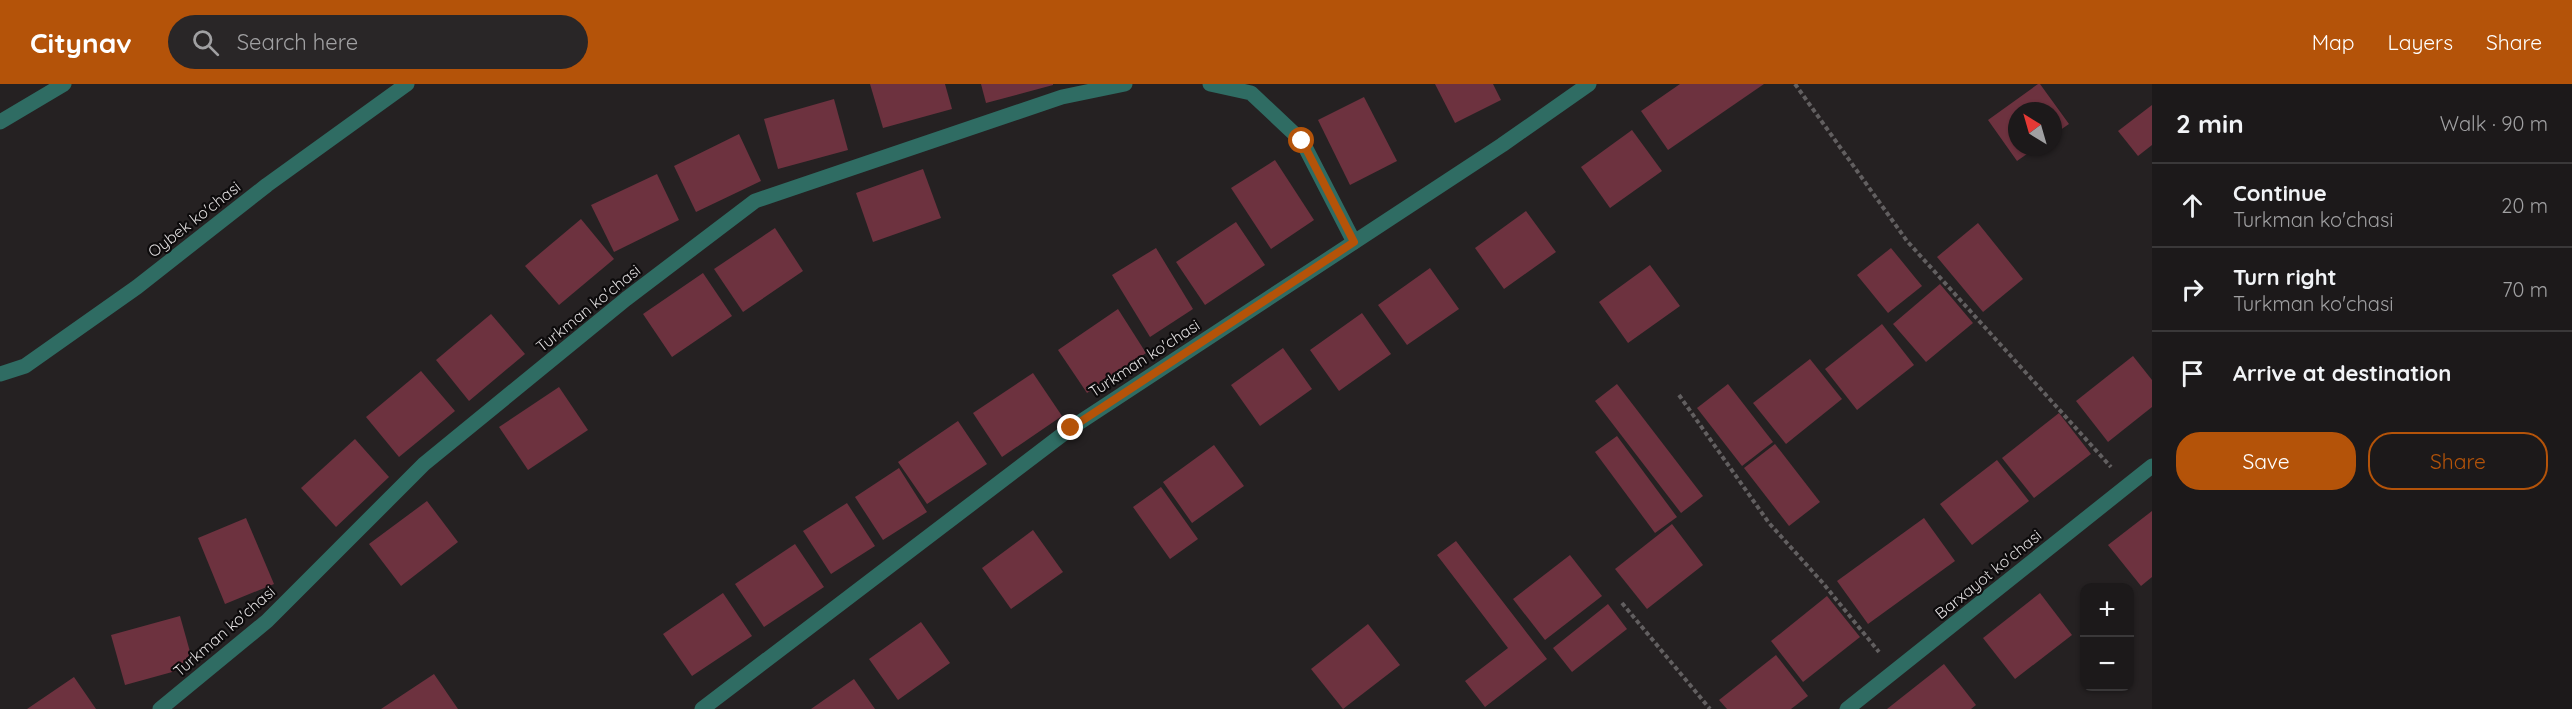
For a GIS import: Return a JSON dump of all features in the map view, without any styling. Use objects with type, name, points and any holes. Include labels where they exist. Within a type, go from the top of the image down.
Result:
[{"type":"street","points":[[0,122],[64,84]]},
{"type":"street","name":"Oybek ko'chasi","points":[[0,374],[25,366],[137,287],[267,184],[407,84]]},
{"type":"street","name":"Turkman ko'chasi","points":[[160,709],[267,621],[424,464],[626,299],[755,201],[1062,97],[1125,84]]},
{"type":"street","points":[[1210,84],[1251,93],[1302,141],[1354,242]]},
{"type":"street","name":"Turkman ko'chasi","points":[[702,709],[1071,428],[1502,145],[1589,84]]},
{"type":"street","name":"Barxayot ko'chasi","points":[[1847,709],[2152,466]]},
{"type":"path","points":[[1795,84],[1907,241],[2127,486]]},
{"type":"path","points":[[1679,395],[1768,524],[1822,582],[1894,672]]},
{"type":"path","points":[[1622,603],[1710,709]]},
{"type":"building","points":[[870,84],[945,84],[952,109],[883,128]]},
{"type":"building","points":[[981,84],[1053,84],[1053,85],[986,103]]},
{"type":"building","points":[[1435,84],[1493,84],[1501,100],[1455,123]]},
{"type":"building","points":[[1680,84],[1764,84],[1668,150],[1641,111]]},
{"type":"building","points":[[2040,84],[2053,102],[2013,102]]},
{"type":"building","points":[[1364,97],[1397,161],[1350,185],[1318,120]]},
{"type":"building","points":[[834,99],[848,150],[778,169],[764,119]]},
{"type":"building","points":[[2152,105],[2152,145],[2138,156],[2118,131]]},
{"type":"building","points":[[2008,106],[2008,148],[1988,120]]},
{"type":"building","points":[[2062,114],[2069,124],[2062,129]]},
{"type":"building","points":[[1632,130],[1662,171],[1610,208],[1581,167]]},
{"type":"building","points":[[739,134],[761,181],[696,212],[674,166]]},
{"type":"building","points":[[2013,156],[2024,156],[2017,161]]},
{"type":"building","points":[[1275,160],[1314,220],[1271,249],[1231,188]]},
{"type":"building","points":[[923,169],[941,218],[873,242],[856,193]]},
{"type":"building","points":[[657,174],[679,220],[614,252],[591,205]]},
{"type":"building","points":[[1526,211],[1556,252],[1504,289],[1475,248]]},
{"type":"building","points":[[581,219],[614,259],[559,305],[525,266]]},
{"type":"building","points":[[1236,222],[1265,265],[1205,305],[1176,262]]},
{"type":"building","points":[[1978,223],[2023,279],[1983,312],[1937,257]]},
{"type":"building","points":[[775,228],[803,271],[743,312],[714,269]]},
{"type":"building","points":[[1156,248],[1193,309],[1150,337],[1112,275]]},
{"type":"building","points":[[1891,248],[1922,286],[1888,313],[1857,275]]},
{"type":"building","points":[[1650,265],[1680,306],[1628,343],[1599,302]]},
{"type":"building","points":[[1430,268],[1459,309],[1407,345],[1378,305]]},
{"type":"building","points":[[703,273],[732,316],[672,357],[643,314]]},
{"type":"building","points":[[1940,284],[1973,323],[1926,362],[1893,324]]},
{"type":"building","points":[[1118,309],[1146,353],[1087,393],[1058,350]]},
{"type":"building","points":[[1362,313],[1391,354],[1339,391],[1310,350]]},
{"type":"building","points":[[491,314],[525,354],[469,401],[436,360]]},
{"type":"building","points":[[1882,324],[1914,365],[1857,410],[1825,369]]},
{"type":"building","points":[[1283,348],[1312,389],[1260,426],[1231,385]]},
{"type":"building","points":[[2133,356],[2152,380],[2152,407],[2108,442],[2076,401]]},
{"type":"building","points":[[1810,359],[1842,399],[1786,444],[1753,403]]},
{"type":"building","points":[[421,371],[455,411],[399,457],[366,417]]},
{"type":"building","points":[[1033,373],[1062,416],[1002,457],[973,413]]},
{"type":"building","points":[[1617,384],[1703,496],[1681,513],[1595,401]]},
{"type":"building","points":[[1728,384],[1773,442],[1742,466],[1697,408]]},
{"type":"building","points":[[559,387],[588,430],[528,470],[499,427]]},
{"type":"building","points":[[2059,413],[2091,454],[2034,498],[2002,458]]},
{"type":"building","points":[[958,421],[987,464],[927,504],[898,462]]},
{"type":"building","points":[[1617,436],[1677,517],[1655,533],[1595,452]]},
{"type":"building","points":[[355,439],[389,477],[336,527],[301,488]]},
{"type":"building","points":[[1775,444],[1820,502],[1789,526],[1744,468]]},
{"type":"building","points":[[1214,445],[1244,486],[1192,523],[1163,482]]},
{"type":"building","points":[[1997,460],[2029,501],[1972,545],[1940,504]]},
{"type":"building","points":[[899,468],[927,512],[883,540],[855,497]]},
{"type":"building","points":[[1161,487],[1198,539],[1170,559],[1133,507]]},
{"type":"building","points":[[427,501],[458,542],[401,586],[369,544]]},
{"type":"building","points":[[847,503],[875,546],[831,574],[803,531]]},
{"type":"building","points":[[2152,511],[2152,577],[2141,586],[2108,545]]},
{"type":"building","points":[[246,518],[274,584],[225,604],[198,538]]},
{"type":"building","points":[[1924,518],[1955,561],[1868,624],[1837,581]]},
{"type":"building","points":[[1672,524],[1703,565],[1647,609],[1615,569]]},
{"type":"building","points":[[1033,530],[1063,572],[1011,609],[982,568]]},
{"type":"building","points":[[1456,541],[1547,659],[1485,707],[1465,681],[1508,648],[1437,555]]},
{"type":"building","points":[[795,544],[824,587],[764,627],[735,584]]},
{"type":"building","points":[[1570,555],[1602,596],[1545,640],[1513,599]]},
{"type":"building","points":[[723,593],[752,636],[692,676],[663,634]]},
{"type":"building","points":[[2040,593],[2072,635],[2015,679],[1983,638]]},
{"type":"building","points":[[1827,596],[1860,637],[1803,682],[1771,641]]},
{"type":"building","points":[[1608,604],[1627,629],[1572,672],[1553,648]]},
{"type":"building","points":[[180,616],[194,666],[125,685],[111,635]]},
{"type":"building","points":[[921,622],[950,663],[898,700],[869,659]]},
{"type":"building","points":[[1368,624],[1400,665],[1343,709],[1311,669]]},
{"type":"building","points":[[1776,655],[1808,696],[1791,709],[1727,709],[1719,700]]},
{"type":"building","points":[[1944,664],[1976,705],[1971,709],[1887,709]]},
{"type":"building","points":[[434,674],[458,709],[381,709]]},
{"type":"building","points":[[74,677],[96,709],[27,709]]},
{"type":"building","points":[[854,679],[875,709],[811,709]]},
{"type":"route","points":[[1071,428],[1354,242],[1302,141]]}]
